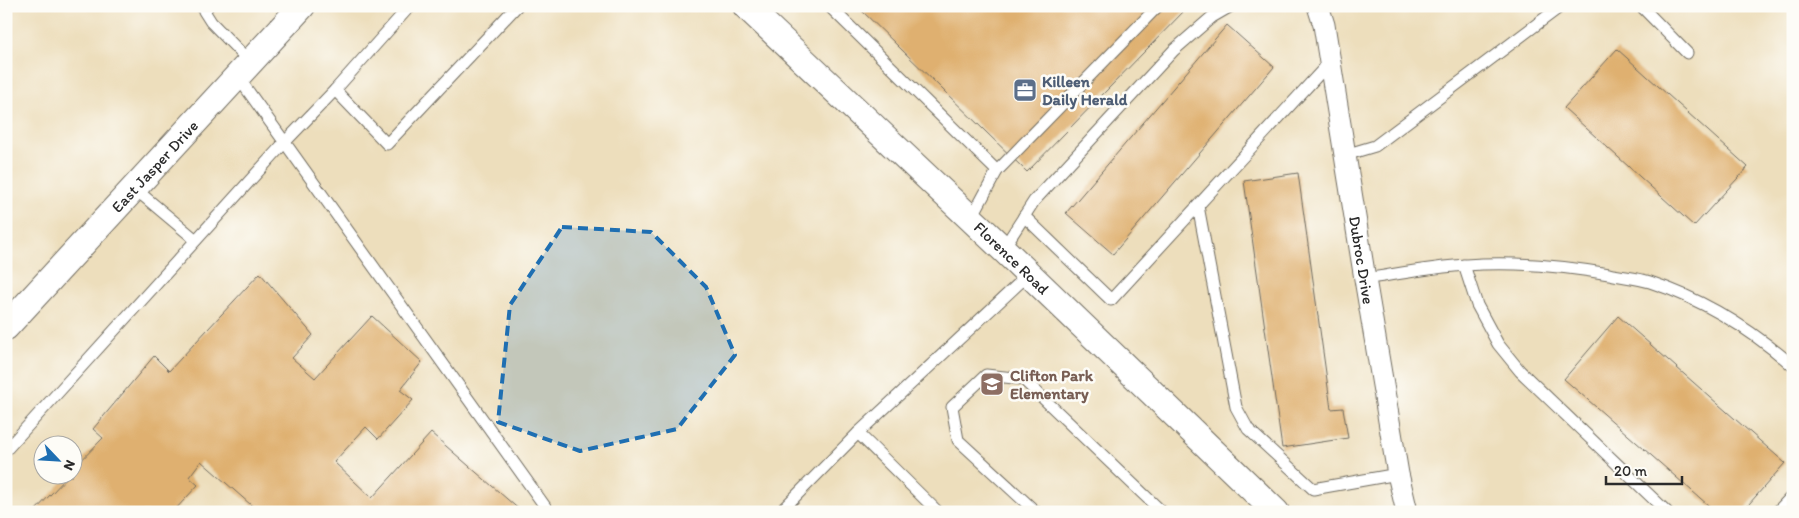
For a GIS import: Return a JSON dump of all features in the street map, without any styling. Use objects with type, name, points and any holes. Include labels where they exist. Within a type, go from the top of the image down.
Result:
[{"type":"street","name":"East Jasper Drive","points":[[6,327],[302,6]]},
{"type":"street","name":"Florence Road","points":[[746,6],[1003,249],[1276,512]]},
{"type":"street","name":"Dubroc Drive","points":[[1318,6],[1324,25],[1398,474],[1407,512]]},
{"type":"lane","points":[[208,6],[204,11],[244,70],[284,143],[549,512]]},
{"type":"lane","points":[[6,450],[410,6]]},
{"type":"lane","points":[[335,90],[387,144],[517,6]]},
{"type":"lane","points":[[829,6],[997,171]]},
{"type":"lane","points":[[971,219],[997,171],[1158,6]]},
{"type":"lane","points":[[1003,249],[1034,201],[1174,50],[1212,17],[1231,6]]},
{"type":"lane","points":[[1345,155],[1375,146],[1561,6]]},
{"type":"lane","points":[[1641,6],[1687,53]]},
{"type":"lane","points":[[1024,216],[1111,300],[1330,62]]},
{"type":"lane","points":[[134,188],[196,240]]},
{"type":"lane","points":[[1198,206],[1236,407],[1248,429],[1313,489],[1398,474]]},
{"type":"lane","points":[[1365,279],[1464,265],[1506,264],[1566,266],[1649,281],[1695,300],[1741,326],[1793,366]]},
{"type":"lane","points":[[1464,265],[1477,305],[1498,344],[1520,371],[1667,512]]},
{"type":"lane","points":[[780,512],[858,433],[1029,274]]},
{"type":"lane","points":[[1036,512],[958,440],[952,407],[986,376],[1023,379],[1162,512]]},
{"type":"lane","points":[[858,433],[938,512]]},
{"type":"lane","points":[[1777,512],[1793,495]]},
{"type":"highlighted area","points":[[562,227],[651,232],[706,287],[735,355],[677,429],[580,451],[498,422],[510,305]]},
{"type":"building","name":"Killeen Daily Herald","points":[[857,6],[1116,6],[1118,8],[1120,6],[1184,6],[1187,8],[1027,172]]},
{"type":"building","points":[[1227,25],[1274,67],[1113,254],[1066,213]]},
{"type":"building","points":[[1617,49],[1748,167],[1694,226],[1564,108]]},
{"type":"building","points":[[1298,173],[1331,409],[1343,408],[1348,438],[1282,448],[1244,181]]},
{"type":"building","points":[[260,273],[313,335],[292,358],[315,378],[372,316],[422,362],[400,390],[413,400],[378,439],[366,427],[334,462],[372,498],[431,433],[522,512],[259,512],[201,461],[189,477],[198,485],[173,512],[34,512],[59,486],[82,486],[82,460],[103,438],[93,429],[154,356],[169,371]]},
{"type":"building","points":[[1618,316],[1785,463],[1742,512],[1716,512],[1564,379]]},
{"type":"place","name":"Killeen Daily Herald","points":[[1025,90]]},
{"type":"place","name":"Clifton Park Elementary","points":[[992,384]]}]
